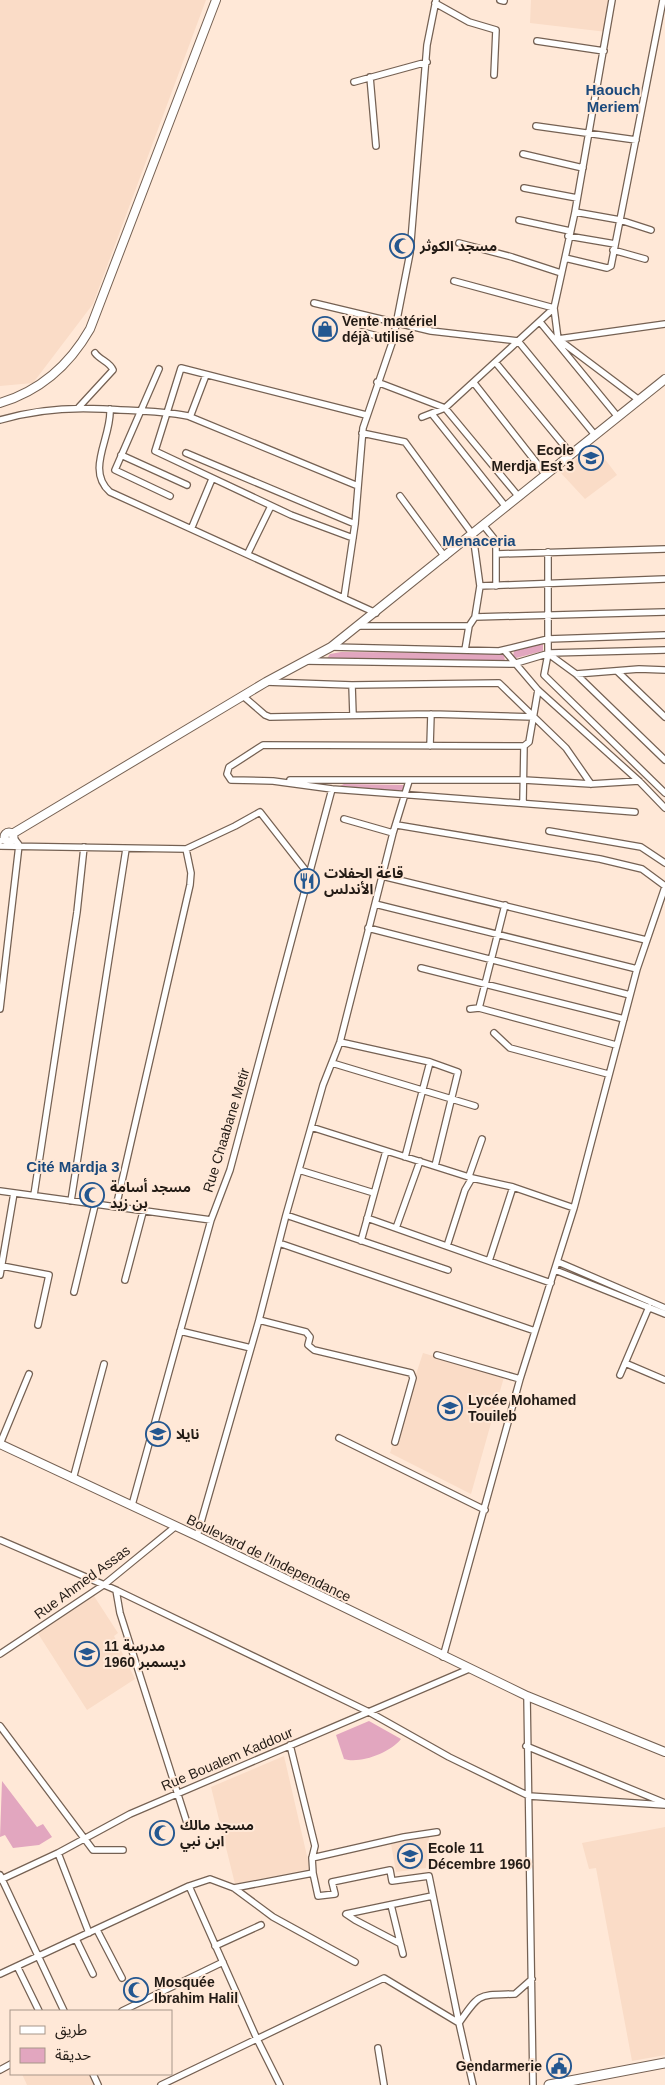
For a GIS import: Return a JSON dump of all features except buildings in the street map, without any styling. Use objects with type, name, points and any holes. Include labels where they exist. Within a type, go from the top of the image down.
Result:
[{"type":"main road","points":[[549,2085],[665,2063]]},
{"type":"street","points":[[0,403],[38,386],[63,366],[80,347],[90,328],[216,0]]},
{"type":"street","points":[[612,0],[575,212],[554,308],[558,339],[639,400]]},
{"type":"street","points":[[565,258],[609,268],[663,0]]},
{"type":"street","points":[[344,598],[355,524],[362,433],[377,382],[393,340],[410,253],[429,28],[435,2],[469,22],[496,30],[494,75]]},
{"type":"street","points":[[537,41],[604,51]]},
{"type":"street","points":[[354,82],[427,62]]},
{"type":"street","points":[[370,77],[376,146]]},
{"type":"street","points":[[536,126],[589,135],[636,140]]},
{"type":"street","points":[[523,154],[583,168]]},
{"type":"street","points":[[524,188],[577,198]]},
{"type":"street","points":[[575,212],[620,220],[651,230]]},
{"type":"street","points":[[519,220],[569,233],[645,259]]},
{"type":"street","points":[[459,244],[512,256],[561,273]]},
{"type":"street","points":[[454,281],[554,308]]},
{"type":"street","points":[[314,303],[431,331],[518,341],[595,435]]},
{"type":"street","points":[[422,417],[446,408],[554,308]]},
{"type":"street","points":[[540,322],[618,417]]},
{"type":"street","points":[[558,339],[665,324]]},
{"type":"street","points":[[362,332],[393,340]]},
{"type":"street","points":[[79,407],[113,370],[111,365],[99,358],[95,353]]},
{"type":"street","points":[[496,363],[572,454]]},
{"type":"street","points":[[353,538],[271,506],[156,452],[181,368],[366,415]]},
{"type":"street","points":[[160,369],[115,470],[170,496]]},
{"type":"street","points":[[190,417],[206,375]]},
{"type":"street","points":[[19,845],[6,836],[266,682],[331,647],[665,379]]},
{"type":"street","points":[[377,382],[446,408],[519,497]]},
{"type":"street","points":[[474,383],[546,475]]},
{"type":"street","points":[[0,420],[40,411],[79,407],[142,409],[168,412],[190,417],[358,486]]},
{"type":"street","points":[[110,409],[110,425],[98,465],[98,474],[102,485],[110,492],[192,527],[376,612]]},
{"type":"street","points":[[432,414],[506,507]]},
{"type":"street","points":[[362,433],[405,442],[473,534],[480,586],[475,617],[469,626],[466,650]]},
{"type":"street","points":[[186,453],[355,524]]},
{"type":"street","points":[[122,455],[186,485]]},
{"type":"street","points":[[192,527],[212,479]]},
{"type":"street","points":[[400,496],[445,557]]},
{"type":"street","points":[[248,553],[271,506]]},
{"type":"street","points":[[484,526],[496,541],[496,586]]},
{"type":"street","points":[[497,554],[665,548]]},
{"type":"street","points":[[548,552],[548,654],[544,675],[665,793]]},
{"type":"street","points":[[480,586],[665,579]]},
{"type":"street","points":[[475,617],[548,617],[665,612]]},
{"type":"street","points":[[358,626],[469,626]]},
{"type":"street","points":[[331,647],[504,650],[548,639],[665,635]]},
{"type":"street","points":[[504,650],[513,664],[538,690],[665,808]]},
{"type":"street","points":[[303,661],[513,664],[548,654],[665,650]]},
{"type":"street","points":[[548,654],[555,657],[576,674],[665,760]]},
{"type":"street","points":[[576,674],[617,671],[664,672]]},
{"type":"street","points":[[617,671],[665,717]]},
{"type":"street","points":[[266,682],[352,685],[499,683],[566,748],[591,784]]},
{"type":"street","points":[[352,685],[353,714]]},
{"type":"street","points":[[538,690],[529,742],[524,746],[263,745],[229,767],[227,774],[231,780],[272,781],[341,779],[409,781],[524,780],[591,784],[639,782]]},
{"type":"street","points":[[243,696],[270,717],[353,714],[534,717]]},
{"type":"street","points":[[430,746],[431,714]]},
{"type":"street","points":[[522,802],[524,746]]},
{"type":"street","points":[[272,781],[332,789],[634,812]]},
{"type":"street","points":[[197,1536],[259,1320],[298,1170],[340,1042],[393,833],[409,781]]},
{"type":"street","name":"Rue Chaabane Metir","points":[[132,1505],[211,1220],[230,1170],[332,789]]},
{"type":"street","points":[[0,846],[186,849],[260,812],[310,876]]},
{"type":"street","points":[[344,819],[393,833]]},
{"type":"street","points":[[397,825],[600,859],[642,869],[665,886],[637,969],[574,1208],[534,1331],[443,1657]]},
{"type":"street","points":[[549,831],[641,847],[665,863]]},
{"type":"street","points":[[0,1009],[19,845]]},
{"type":"street","points":[[34,1195],[77,912],[84,847]]},
{"type":"street","points":[[72,1201],[126,849]]},
{"type":"street","points":[[116,1207],[190,885],[191,873],[186,849]]},
{"type":"street","points":[[382,876],[646,940]]},
{"type":"street","points":[[375,904],[637,969]]},
{"type":"street","points":[[479,1008],[505,905]]},
{"type":"street","points":[[368,928],[492,958],[630,995]]},
{"type":"street","points":[[422,968],[624,1019]]},
{"type":"street","points":[[470,1009],[479,1008],[616,1045]]},
{"type":"street","points":[[494,1033],[510,1048],[608,1074]]},
{"type":"street","points":[[340,1042],[430,1062],[458,1072],[435,1166]]},
{"type":"street","points":[[405,1157],[430,1062]]},
{"type":"street","points":[[332,1063],[421,1092],[475,1106]]},
{"type":"street","points":[[311,1128],[470,1177],[512,1187],[574,1208]]},
{"type":"street","points":[[448,1246],[482,1140]]},
{"type":"street","points":[[361,1241],[386,1151]]},
{"type":"street","points":[[396,1228],[420,1161]]},
{"type":"street","points":[[298,1170],[374,1193]]},
{"type":"street","points":[[489,1261],[512,1187]]},
{"type":"street","points":[[0,1190],[143,1212],[211,1220]]},
{"type":"street","points":[[0,1275],[14,1193]]},
{"type":"street","points":[[74,1292],[96,1205]]},
{"type":"street","points":[[125,1280],[143,1212]]},
{"type":"street","points":[[286,1215],[448,1270]]},
{"type":"street","points":[[367,1218],[551,1283]]},
{"type":"street","points":[[279,1243],[534,1331]]},
{"type":"street","points":[[558,1262],[664,1313]]},
{"type":"street","points":[[2,1266],[49,1275],[38,1325]]},
{"type":"street","points":[[555,1270],[664,1313]]},
{"type":"street","points":[[620,1375],[649,1307]]},
{"type":"street","points":[[259,1320],[306,1332],[310,1337],[308,1345],[314,1350],[411,1373],[412,1378],[395,1442]]},
{"type":"street","points":[[180,1331],[251,1348]]},
{"type":"street","points":[[437,1355],[520,1380]]},
{"type":"street","points":[[625,1363],[665,1380]]},
{"type":"street","points":[[73,1479],[104,1364]]},
{"type":"street","points":[[0,1444],[28,1374]]},
{"type":"street","points":[[339,1438],[484,1510]]},
{"type":"street","name":"Boulevard de l'Independance","points":[[0,1444],[197,1536],[443,1657],[527,1696],[665,1752]]},
{"type":"street","name":"Rue Ahmed Assas","points":[[0,1654],[105,1584],[176,1526]]},
{"type":"street","points":[[0,1540],[105,1584],[368,1712],[449,1757],[529,1796],[665,1804]]},
{"type":"street","points":[[116,1590],[120,1613],[187,1823]]},
{"type":"street","name":"Rue Boualem Kaddour","points":[[1,1878],[58,1853],[130,1814],[469,1669]]},
{"type":"street","points":[[527,1696],[526,1746],[529,1796],[533,2085]]},
{"type":"street","points":[[0,1726],[93,1850],[123,1850]]},
{"type":"street","points":[[290,1745],[315,1846],[312,1858],[318,1896],[335,1894],[332,1882],[390,1870],[392,1881],[429,1876],[473,2085]]},
{"type":"street","points":[[526,1746],[665,1804]]},
{"type":"street","points":[[312,1858],[404,1836],[437,1832]]},
{"type":"street","points":[[58,1853],[89,1933]]},
{"type":"street","points":[[234,1888],[313,1872]]},
{"type":"street","points":[[1,1878],[64,2010]]},
{"type":"street","points":[[0,1974],[189,1886],[210,1879],[234,1888],[272,1917],[355,1962]]},
{"type":"street","points":[[189,1886],[257,2040],[280,2085]]},
{"type":"street","points":[[400,1943],[354,1920],[346,1914],[432,1896]]},
{"type":"street","points":[[391,1905],[403,1954]]},
{"type":"street","points":[[215,1946],[261,1926]]},
{"type":"street","points":[[97,1930],[122,1978]]},
{"type":"street","points":[[76,1939],[93,1974]]},
{"type":"street","points":[[124,2010],[224,1962]]},
{"type":"street","points":[[17,1966],[39,2010]]},
{"type":"street","points":[[161,2085],[384,1978],[459,2023]]},
{"type":"street","points":[[459,2023],[477,1998],[485,1994],[515,1994],[532,1979]]},
{"type":"street","points":[[378,2048],[384,2085]]},
{"type":"shaded area","points":[[0,0],[206,0],[93,304],[33,383],[0,386]]},
{"type":"shaded area","points":[[531,0],[611,0],[607,32],[530,23]]},
{"type":"shaded area","name":"Ecole Merdja Est 3","points":[[594,445],[617,475],[585,499],[560,472]]},
{"type":"shaded area","name":"Lycée Mohamed Touileb","points":[[423,1353],[504,1377],[471,1494],[390,1453]]},
{"type":"shaded area","name":"مدرسة 11 ديسمبر 1960","points":[[94,1596],[118,1633],[114,1636],[135,1679],[87,1710],[37,1632]]},
{"type":"shaded area","points":[[284,1756],[310,1869],[235,1884],[211,1787]]},
{"type":"shaded area","points":[[665,1827],[665,2055],[632,2061],[596,1868],[589,1869],[582,1843]]},
{"type":"shaded area","name":"Ecole 11 Décembre 1960","points":[[429,1837],[426,1868],[396,1872],[391,1844]]},
{"type":"shaded area","points":[[22,2075],[90,2075],[95,2085],[27,2085]]},
{"type":"green space","points":[[543,644],[543,651],[516,658],[513,656],[514,651]]},
{"type":"green space","points":[[341,652],[498,653],[504,655],[505,661],[327,662],[326,660],[330,654]]},
{"type":"green space","points":[[344,784],[406,785],[405,791],[340,786]]},
{"type":"green space","points":[[369,1721],[401,1739],[390,1749],[366,1759],[344,1759],[336,1735]]},
{"type":"green space","points":[[2,1781],[37,1827],[43,1824],[52,1837],[39,1845],[13,1848],[5,1835],[0,1837]]},
{"type":"place","name":"مسجد الكوثر","points":[[402,246]]},
{"type":"place","name":"Vente matériel déjà utilisé","points":[[325,329]]},
{"type":"place","name":"Ecole Merdja Est 3","points":[[591,458]]},
{"type":"place","name":"قاعة الحفلات الأندلس","points":[[307,881]]},
{"type":"place","name":"مسجد أسامة بن زيد","points":[[92,1195]]},
{"type":"place","name":"Lycée Mohamed Touileb","points":[[450,1408]]},
{"type":"place","name":"نايلا","points":[[158,1434]]},
{"type":"place","name":"مدرسة 11 ديسمبر 1960","points":[[87,1654]]},
{"type":"place","name":"مسجد مالك ابن نبي","points":[[162,1833]]},
{"type":"place","name":"Ecole 11 Décembre 1960","points":[[410,1856]]},
{"type":"place","name":"Mosquée Ibrahim Halil","points":[[136,1990]]},
{"type":"place","name":"Gendarmerie","points":[[559,2066]]},
{"type":"district","name":"Haouch Meriem","points":[[613,98]]},
{"type":"district","name":"Menaceria","points":[[479,540]]},
{"type":"district","name":"Cité Mardja 3","points":[[73,1166]]}]
